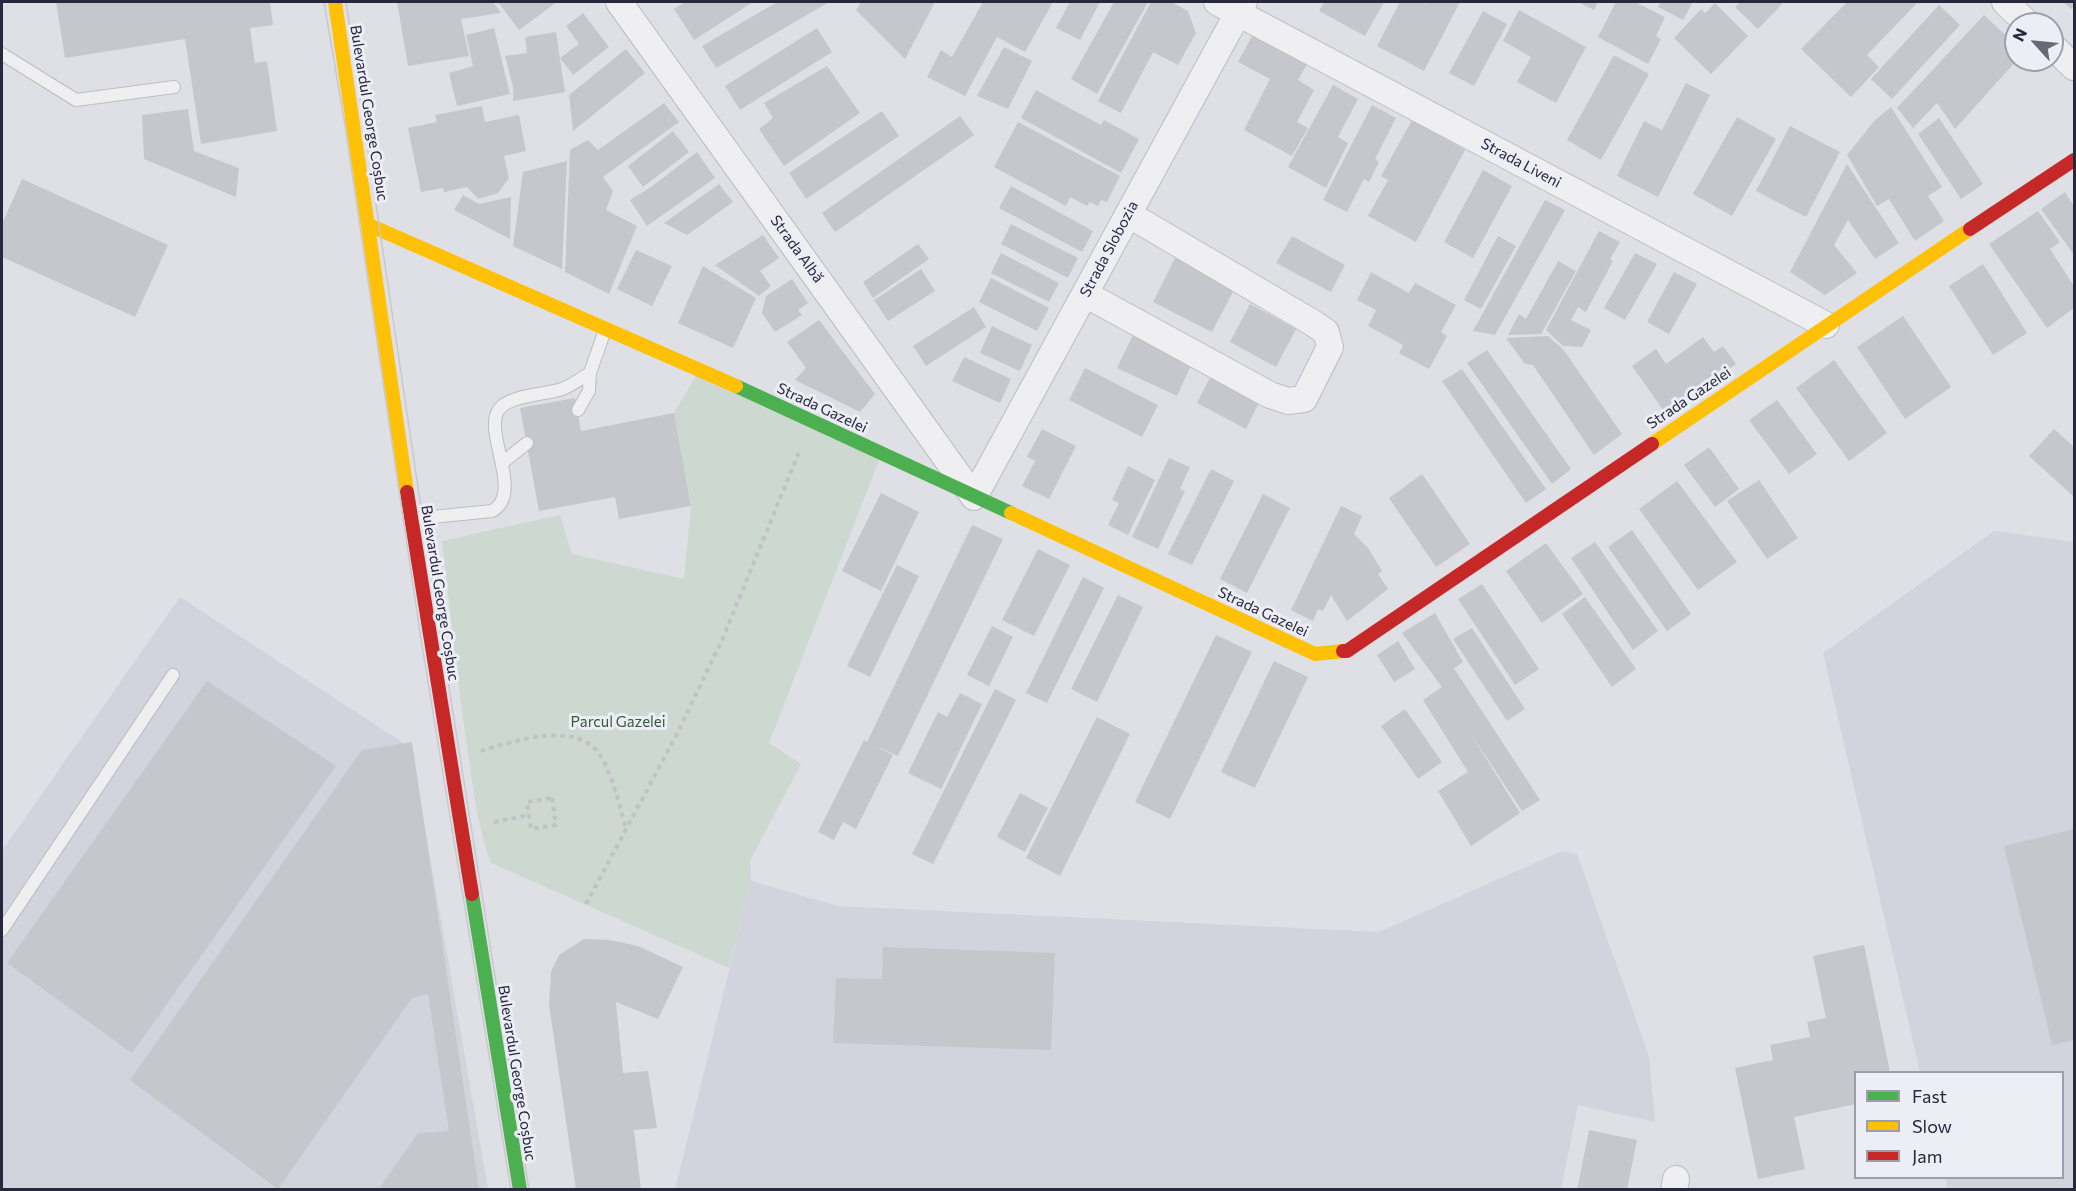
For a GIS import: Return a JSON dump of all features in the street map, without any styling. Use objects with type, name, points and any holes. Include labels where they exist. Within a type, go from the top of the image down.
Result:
[{"type":"street","name":"Bulevardul George Coșbuc","points":[[335,2],[411,519],[520,1190]]},
{"type":"street","name":"Strada Albă","points":[[619,2],[974,497]]},
{"type":"street","name":"Strada Slobozia","points":[[974,497],[1128,214],[1233,5]]},
{"type":"street","name":"Strada Liveni","points":[[1233,5],[1826,325]]},
{"type":"street","name":"Strada Gazelei","points":[[369,225],[700,369],[1315,654],[1347,651],[1826,325],[2074,160]]},
{"type":"street","points":[[1085,294],[1270,395],[1288,400],[1304,399],[1330,347],[1326,332],[1128,214]]},
{"type":"lane","points":[[2,54],[76,100],[174,87]]},
{"type":"lane","points":[[578,410],[589,391],[590,373],[606,329]]},
{"type":"lane","points":[[411,519],[492,511],[500,507],[505,497],[502,463],[494,421],[497,412],[506,402],[564,389],[590,373]]},
{"type":"lane","points":[[502,463],[527,443]]},
{"type":"lane","points":[[2,930],[173,675]]},
{"type":"path","points":[[586,904],[677,734],[723,638],[791,473]]},
{"type":"path","points":[[450,760],[537,736],[565,735],[584,741],[601,756],[612,780],[626,829]]},
{"type":"path","points":[[552,798],[556,825],[531,829],[529,815],[526,802],[552,798]]},
{"type":"shaded area","points":[[1994,531],[2074,542],[2074,1189],[1948,1189],[1945,1179],[2064,1179],[2064,1071],[1920,1071],[1823,653]]},
{"type":"shaded area","points":[[180,597],[411,748],[488,1189],[2,1190],[2,851]]},
{"type":"shaded area","points":[[1562,851],[1577,854],[1649,1056],[1655,1122],[1578,1105],[1561,1189],[675,1190],[751,881],[838,906],[1379,932]]},
{"type":"green space","name":"Parcul Gazelei","points":[[700,369],[882,453],[769,743],[801,764],[750,861],[751,881],[729,968],[491,863],[482,835],[474,791],[442,541],[560,515],[572,554],[684,579],[691,505],[674,413]]},
{"type":"building","points":[[56,2],[270,2],[273,25],[250,28],[255,63],[267,61],[277,131],[201,144],[185,39],[65,58]]},
{"type":"building","points":[[397,2],[493,2],[501,13],[461,19],[469,56],[408,66]]},
{"type":"building","points":[[498,2],[557,2],[519,30]]},
{"type":"building","points":[[685,2],[753,2],[694,40],[674,9]]},
{"type":"building","points":[[777,2],[829,2],[716,68],[702,46]]},
{"type":"building","points":[[861,2],[935,2],[905,59],[856,10]]},
{"type":"building","points":[[983,2],[1053,2],[1025,52],[997,37],[965,96],[927,77],[941,50],[952,57]]},
{"type":"building","points":[[1070,2],[1100,2],[1080,40],[1056,28]]},
{"type":"building","points":[[1114,2],[1148,2],[1097,94],[1071,79]]},
{"type":"building","points":[[1151,2],[1171,2],[1188,11],[1196,33],[1178,65],[1153,52],[1121,113],[1098,101]]},
{"type":"building","points":[[1324,2],[1384,2],[1365,36],[1319,11]]},
{"type":"building","points":[[1400,2],[1426,4],[1427,2],[1460,2],[1424,71],[1377,46]]},
{"type":"building","points":[[1578,2],[1598,2],[1594,10]]},
{"type":"building","points":[[1616,2],[1635,2],[1665,17],[1656,36],[1661,39],[1648,64],[1598,37]]},
{"type":"building","points":[[1661,2],[1693,2],[1683,20],[1658,7]]},
{"type":"building","points":[[1740,2],[1784,2],[1758,29],[1735,7]]},
{"type":"building","points":[[1847,2],[1918,2],[1867,55],[1879,67],[1851,97],[1801,49]]},
{"type":"building","points":[[2063,2],[2074,2],[2074,6],[2071,9]]},
{"type":"building","points":[[1715,3],[1748,36],[1711,74],[1674,38],[1701,9],[1705,13]]},
{"type":"building","points":[[1939,5],[1960,25],[1892,99],[1871,79]]},
{"type":"building","points":[[1519,10],[1586,47],[1556,103],[1517,82],[1531,57],[1503,41]]},
{"type":"building","points":[[1483,11],[1507,24],[1474,86],[1449,73]]},
{"type":"building","points":[[583,13],[609,47],[573,75],[560,58],[579,44],[566,26]]},
{"type":"building","points":[[1984,15],[2004,34],[2004,72],[2006,72],[1955,129],[1937,103],[1913,128],[1897,108]]},
{"type":"building","points":[[494,28],[510,94],[457,106],[449,73],[473,66],[466,35]]},
{"type":"building","points":[[817,28],[832,52],[740,110],[725,86]]},
{"type":"building","points":[[556,32],[565,92],[513,101],[513,87],[505,56],[527,53],[525,37]]},
{"type":"building","points":[[1252,36],[1307,64],[1298,80],[1314,90],[1297,122],[1308,128],[1292,156],[1244,130],[1270,79],[1238,62]]},
{"type":"building","points":[[1004,47],[1032,61],[1008,109],[977,96]]},
{"type":"building","points":[[626,49],[645,73],[573,131],[569,95]]},
{"type":"building","points":[[1614,55],[1649,74],[1601,160],[1567,140]]},
{"type":"building","points":[[827,66],[860,113],[784,166],[759,129],[773,118],[764,103]]},
{"type":"building","points":[[1686,83],[1710,95],[1658,197],[1617,176],[1644,121],[1662,130]]},
{"type":"building","points":[[1333,85],[1358,99],[1338,137],[1348,143],[1326,188],[1288,167]]},
{"type":"building","points":[[1036,90],[1101,125],[1104,120],[1139,139],[1121,173],[1021,118]]},
{"type":"building","points":[[664,103],[679,122],[603,177],[613,191],[606,210],[637,226],[609,294],[565,272],[570,150],[588,140],[598,150]]},
{"type":"building","points":[[1372,105],[1396,118],[1375,159],[1379,162],[1369,182],[1364,179],[1347,212],[1323,200]]},
{"type":"building","points":[[482,106],[485,122],[519,115],[526,151],[504,156],[509,178],[498,193],[478,199],[467,187],[444,192],[443,188],[421,192],[408,128],[437,122],[435,115]]},
{"type":"building","points":[[1891,107],[1942,187],[1928,196],[1944,221],[1915,241],[1889,199],[1877,206],[1847,155],[1875,120]]},
{"type":"building","points":[[188,109],[194,151],[239,168],[236,197],[144,159],[142,115]]},
{"type":"building","points":[[882,111],[899,136],[806,199],[789,173]]},
{"type":"building","points":[[960,116],[974,135],[835,232],[822,213]]},
{"type":"building","points":[[1737,117],[1776,139],[1732,216],[1693,194]]},
{"type":"building","points":[[1939,118],[1983,184],[1961,199],[1918,134]]},
{"type":"building","points":[[1412,120],[1465,150],[1416,242],[1368,216],[1388,180],[1381,176]]},
{"type":"building","points":[[1018,122],[1120,176],[1107,202],[1101,200],[1098,206],[1090,202],[1087,206],[1070,197],[1066,206],[994,167]]},
{"type":"building","points":[[1790,126],[1840,152],[1806,217],[1756,191]]},
{"type":"building","points":[[673,131],[689,152],[643,187],[628,166]]},
{"type":"building","points":[[697,152],[715,178],[647,226],[630,200]]},
{"type":"building","points":[[567,161],[562,269],[513,246],[523,172]]},
{"type":"building","points":[[1847,164],[1899,243],[1875,259],[1848,220],[1834,245],[1857,273],[1825,295],[1790,272]]},
{"type":"building","points":[[1483,170],[1512,186],[1473,258],[1444,242]]},
{"type":"building","points":[[22,179],[168,245],[135,317],[2,257],[2,224]]},
{"type":"building","points":[[719,184],[733,202],[687,235],[664,223]]},
{"type":"building","points":[[1011,186],[1093,231],[1082,252],[999,208]]},
{"type":"building","points":[[2065,192],[2074,206],[2074,255],[2041,209]]},
{"type":"building","points":[[463,195],[479,204],[511,197],[510,239],[454,210]]},
{"type":"building","points":[[1545,200],[1565,210],[1495,335],[1473,331]]},
{"type":"building","points":[[2038,211],[2060,242],[2050,249],[2074,286],[2074,308],[2047,328],[1989,244]]},
{"type":"building","points":[[1011,224],[1078,258],[1068,278],[1001,244]]},
{"type":"building","points":[[1599,231],[1620,242],[1610,259],[1613,261],[1586,312],[1578,307],[1571,320],[1591,330],[1582,347],[1563,346],[1546,330]]},
{"type":"building","points":[[763,235],[779,258],[760,271],[771,286],[759,296],[715,265]]},
{"type":"building","points":[[1292,236],[1345,265],[1331,292],[1276,263]]},
{"type":"building","points":[[1498,236],[1516,246],[1481,309],[1464,300]]},
{"type":"building","points":[[918,244],[929,259],[873,298],[863,282]]},
{"type":"building","points":[[636,250],[672,266],[652,306],[617,289]]},
{"type":"building","points":[[1001,253],[1059,283],[1049,302],[991,273]]},
{"type":"building","points":[[1635,253],[1657,264],[1625,320],[1604,308]]},
{"type":"building","points":[[1177,254],[1237,284],[1212,332],[1153,302]]},
{"type":"building","points":[[1558,261],[1576,271],[1541,334],[1508,335],[1519,314],[1526,319]]},
{"type":"building","points":[[1983,264],[2027,333],[1993,355],[1949,286]]},
{"type":"building","points":[[703,266],[756,298],[733,348],[678,323]]},
{"type":"building","points":[[921,269],[935,291],[888,321],[874,300]]},
{"type":"building","points":[[1371,272],[1409,293],[1415,283],[1456,305],[1441,332],[1447,336],[1429,369],[1399,353],[1403,345],[1368,326],[1376,310],[1357,300]]},
{"type":"building","points":[[1674,272],[1697,284],[1669,334],[1647,322]]},
{"type":"building","points":[[991,278],[1049,308],[1037,331],[979,302]]},
{"type":"building","points":[[792,279],[808,303],[798,310],[802,315],[775,332],[762,313],[766,296]]},
{"type":"building","points":[[1250,304],[1296,329],[1276,367],[1230,342]]},
{"type":"building","points":[[974,307],[986,327],[926,366],[913,346]]},
{"type":"building","points":[[1903,316],[1951,387],[1905,419],[1857,347]]},
{"type":"building","points":[[819,320],[875,394],[860,412],[795,380],[806,368],[787,342]]},
{"type":"building","points":[[992,326],[1032,345],[1020,371],[980,353]]},
{"type":"building","points":[[1134,333],[1193,361],[1177,396],[1117,368]]},
{"type":"building","points":[[1548,336],[1563,349],[1622,434],[1594,455],[1533,365],[1525,364],[1506,338]]},
{"type":"building","points":[[1703,337],[1714,352],[1723,346],[1736,364],[1666,414],[1632,366],[1656,349],[1666,364]]},
{"type":"building","points":[[1487,350],[1571,469],[1552,484],[1467,363]]},
{"type":"building","points":[[964,357],[1011,379],[1000,403],[952,381]]},
{"type":"building","points":[[1834,360],[1887,433],[1849,461],[1796,388]]},
{"type":"building","points":[[1085,368],[1158,405],[1142,437],[1069,400]]},
{"type":"building","points":[[1462,369],[1546,489],[1526,503],[1442,381]]},
{"type":"building","points":[[1213,371],[1262,396],[1246,429],[1197,403]]},
{"type":"building","points":[[575,398],[581,431],[674,413],[691,506],[619,519],[615,497],[539,511],[520,408]]},
{"type":"building","points":[[1777,400],[1817,454],[1789,474],[1749,420]]},
{"type":"building","points":[[1042,429],[1076,446],[1049,499],[1022,486],[1035,461],[1027,457]]},
{"type":"building","points":[[2054,429],[2074,447],[2074,497],[2029,456]]},
{"type":"building","points":[[1709,447],[1739,489],[1715,507],[1684,465]]},
{"type":"building","points":[[1169,458],[1190,467],[1180,489],[1185,491],[1158,549],[1132,537]]},
{"type":"building","points":[[1128,466],[1155,480],[1128,535],[1108,525],[1119,503],[1112,500]]},
{"type":"building","points":[[1211,469],[1234,481],[1192,565],[1168,554]]},
{"type":"building","points":[[1422,474],[1470,544],[1436,567],[1389,498]]},
{"type":"building","points":[[1759,480],[1798,538],[1767,559],[1727,501]]},
{"type":"building","points":[[1677,481],[1737,562],[1698,590],[1639,509]]},
{"type":"building","points":[[881,493],[919,512],[881,591],[842,571]]},
{"type":"building","points":[[1263,494],[1290,508],[1247,593],[1220,579]]},
{"type":"building","points":[[1341,506],[1362,516],[1354,534],[1368,548],[1382,571],[1378,574],[1388,589],[1347,621],[1331,595],[1323,611],[1318,609],[1313,621],[1291,610]]},
{"type":"building","points":[[972,525],[1003,539],[898,756],[874,745],[893,755],[856,829],[843,822],[834,840],[818,832],[864,740],[867,742]]},
{"type":"building","points":[[1632,530],[1691,614],[1667,631],[1608,547]]},
{"type":"building","points":[[1595,542],[1658,631],[1633,650],[1571,558]]},
{"type":"building","points":[[1546,543],[1583,594],[1542,623],[1506,571]]},
{"type":"building","points":[[1038,549],[1070,565],[1034,636],[1002,620]]},
{"type":"building","points":[[897,565],[919,576],[870,677],[847,666]]},
{"type":"building","points":[[1083,577],[1104,588],[1047,703],[1026,693]]},
{"type":"building","points":[[1482,584],[1539,669],[1515,685],[1458,599]]},
{"type":"building","points":[[1118,595],[1143,607],[1097,702],[1071,689]]},
{"type":"building","points":[[1585,597],[1636,669],[1612,687],[1562,614]]},
{"type":"building","points":[[1435,613],[1463,662],[1454,668],[1540,800],[1522,811],[1469,731],[1520,813],[1471,846],[1438,791],[1468,772],[1423,700],[1442,687],[1402,633]]},
{"type":"building","points":[[992,626],[1013,637],[989,686],[967,675]]},
{"type":"building","points":[[1472,628],[1525,709],[1507,721],[1453,639]]},
{"type":"building","points":[[1216,635],[1252,652],[1170,819],[1135,802]]},
{"type":"building","points":[[1398,641],[1415,669],[1394,682],[1377,655]]},
{"type":"building","points":[[1274,661],[1308,677],[1255,788],[1221,772]]},
{"type":"building","points":[[207,681],[336,766],[132,1053],[7,963]]},
{"type":"building","points":[[995,689],[1016,700],[933,864],[912,854]]},
{"type":"building","points":[[960,693],[982,704],[941,789],[908,773],[938,712],[947,717]]},
{"type":"building","points":[[1405,709],[1442,762],[1418,779],[1381,726]]},
{"type":"building","points":[[1097,717],[1130,734],[1060,876],[1026,858]]},
{"type":"building","points":[[412,742],[479,1190],[378,1190],[418,1133],[449,1131],[428,994],[412,998],[278,1189],[130,1080],[362,750]]},
{"type":"building","points":[[1020,793],[1048,808],[1025,852],[997,837]]},
{"type":"building","points":[[2074,829],[2074,1040],[2052,1045],[2004,846]]},
{"type":"building","points":[[584,939],[610,940],[638,946],[683,967],[658,1019],[616,1002],[623,1073],[648,1071],[657,1128],[634,1130],[641,1190],[576,1190],[549,1004],[551,972],[559,955]]},
{"type":"building","points":[[1864,945],[1890,1071],[1854,1071],[1854,1104],[1794,1117],[1805,1169],[1758,1179],[1735,1068],[1773,1060],[1770,1045],[1810,1037],[1807,1022],[1826,1018],[1813,956]]},
{"type":"building","points":[[883,947],[1055,953],[1051,1050],[833,1043],[836,978],[882,979]]},
{"type":"building","points":[[1589,1130],[1637,1140],[1627,1190],[1577,1190]]},
{"type":"tram line","points":[[324,2],[345,125],[421,639],[511,1190]]},
{"type":"tram line","points":[[346,2],[430,568],[529,1190]]},
{"type":"traffic: fast","points":[[736,386],[1011,513]]},
{"type":"traffic: fast","points":[[472,894],[520,1190]]},
{"type":"traffic: slow","points":[[335,2],[407,492]]},
{"type":"traffic: slow","points":[[369,225],[736,386]]},
{"type":"traffic: slow","points":[[1652,444],[1970,229]]},
{"type":"traffic: slow","points":[[1011,513],[1315,654],[1343,651]]},
{"type":"traffic: jam","points":[[1970,229],[2074,160]]},
{"type":"traffic: jam","points":[[1343,651],[1347,651],[1652,444]]},
{"type":"traffic: jam","points":[[407,492],[472,894]]}]
